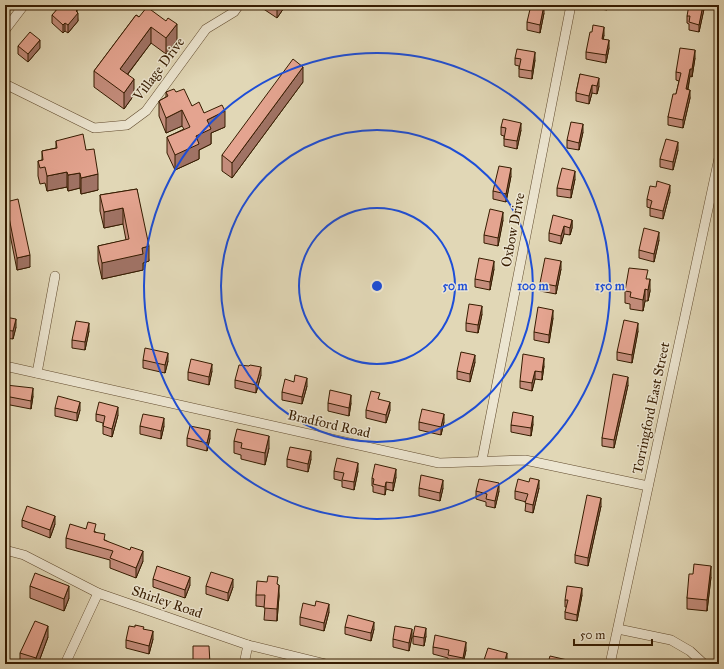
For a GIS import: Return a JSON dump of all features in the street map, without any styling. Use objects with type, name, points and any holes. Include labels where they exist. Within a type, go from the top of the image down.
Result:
[{"type":"street","points":[[5,30],[24,5]]},
{"type":"street","name":"Village Drive","points":[[5,84],[94,128],[127,125],[146,111],[206,29],[234,12],[239,5]]},
{"type":"street","name":"Oxbow Drive","points":[[482,460],[571,5]]},
{"type":"street","name":"Torringford East Street","points":[[610,664],[719,158]]},
{"type":"street","points":[[37,373],[55,276]]},
{"type":"street","name":"Bradford Road","points":[[5,366],[439,463],[482,460],[525,460],[648,486]]},
{"type":"street","name":"Shirley Road","points":[[5,550],[24,555],[98,593],[248,645],[326,664]]},
{"type":"street","points":[[65,664],[98,593]]},
{"type":"street","points":[[618,629],[671,640],[690,651],[704,664]]},
{"type":"street","points":[[244,664],[248,645]]},
{"type":"building","points":[[57,5],[75,5],[74,6],[78,13],[68,25],[65,23],[63,25],[52,15],[59,7]]},
{"type":"building","points":[[531,5],[544,5],[540,25],[527,22]]},
{"type":"building","points":[[689,5],[703,5],[699,25],[689,22],[690,16],[687,16]]},
{"type":"building","points":[[147,7],[166,21],[168,18],[177,24],[166,38],[151,27],[120,69],[134,79],[124,93],[94,71],[136,15],[139,17]]},
{"type":"building","points":[[593,25],[604,27],[602,39],[609,40],[606,55],[586,52]]},
{"type":"building","points":[[30,32],[40,40],[28,54],[18,46]]},
{"type":"building","points":[[680,48],[695,50],[692,69],[690,69],[686,89],[690,90],[683,120],[668,117],[673,94],[676,94],[681,73],[676,72]]},
{"type":"building","points":[[517,49],[535,52],[532,71],[519,69],[521,59],[515,58]]},
{"type":"building","points":[[293,59],[303,67],[232,163],[222,155]]},
{"type":"building","points":[[580,74],[599,78],[597,86],[592,85],[589,96],[576,93]]},
{"type":"building","points":[[174,89],[176,92],[184,89],[192,106],[199,102],[204,113],[222,105],[225,111],[207,120],[211,129],[196,136],[199,144],[175,155],[167,137],[190,127],[182,110],[166,118],[159,101],[168,96],[166,92]]},
{"type":"building","points":[[503,119],[521,123],[517,141],[504,139],[506,128],[501,127]]},
{"type":"building","points":[[571,122],[583,124],[579,143],[567,140]]},
{"type":"building","points":[[83,134],[86,150],[94,149],[98,174],[81,178],[80,173],[68,175],[67,172],[47,176],[45,167],[40,168],[38,161],[43,160],[42,151],[57,148],[56,141]]},
{"type":"building","points":[[666,139],[678,142],[673,162],[660,159]]},
{"type":"building","points":[[499,166],[511,168],[506,194],[493,191]]},
{"type":"building","points":[[562,168],[575,171],[571,190],[557,188]]},
{"type":"building","points":[[657,181],[670,185],[663,211],[650,208],[652,201],[647,199],[650,186],[656,187]]},
{"type":"building","points":[[137,189],[149,246],[142,248],[143,254],[102,263],[98,246],[129,239],[123,208],[104,212],[100,195]]},
{"type":"building","points":[[18,199],[30,255],[17,258],[6,202]]},
{"type":"building","points":[[490,209],[503,212],[498,238],[484,235]]},
{"type":"building","points":[[553,215],[572,220],[570,228],[564,226],[561,236],[549,233]]},
{"type":"building","points":[[644,228],[659,232],[654,254],[639,250]]},
{"type":"building","points":[[479,258],[494,261],[490,282],[475,279]]},
{"type":"building","points":[[545,258],[561,261],[556,286],[540,283]]},
{"type":"building","points":[[629,268],[648,270],[646,279],[650,279],[648,290],[645,289],[643,300],[630,297],[631,292],[625,291]]},
{"type":"building","points":[[469,304],[482,306],[478,325],[466,323]]},
{"type":"building","points":[[538,307],[553,310],[549,335],[534,332]]},
{"type":"building","points":[[5,317],[16,319],[13,331],[5,330]]},
{"type":"building","points":[[624,320],[638,323],[632,355],[617,352]]},
{"type":"building","points":[[76,321],[89,323],[85,342],[72,340]]},
{"type":"building","points":[[145,348],[168,353],[165,365],[143,360]]},
{"type":"building","points":[[461,352],[475,355],[470,374],[457,371]]},
{"type":"building","points":[[523,354],[544,358],[542,372],[535,371],[532,383],[520,381]]},
{"type":"building","points":[[191,359],[212,364],[209,377],[188,372]]},
{"type":"building","points":[[239,365],[261,367],[256,385],[235,380]]},
{"type":"building","points":[[613,374],[628,377],[614,440],[602,438]]},
{"type":"building","points":[[295,375],[307,378],[302,397],[282,392],[285,379],[294,382]]},
{"type":"building","points":[[6,385],[33,388],[31,401],[5,396]]},
{"type":"building","points":[[330,390],[351,395],[349,408],[328,403]]},
{"type":"building","points":[[371,391],[380,393],[378,399],[390,402],[386,415],[366,410]]},
{"type":"building","points":[[58,396],[80,402],[77,413],[55,408]]},
{"type":"building","points":[[99,402],[118,407],[112,429],[103,426],[105,416],[96,414]]},
{"type":"building","points":[[422,409],[444,414],[441,427],[419,422]]},
{"type":"building","points":[[513,412],[533,416],[531,428],[511,425]]},
{"type":"building","points":[[143,414],[164,418],[161,431],[140,426]]},
{"type":"building","points":[[190,426],[210,430],[207,443],[187,438]]},
{"type":"building","points":[[237,429],[269,436],[265,453],[241,448],[242,443],[234,441]]},
{"type":"building","points":[[290,447],[311,451],[308,464],[287,459]]},
{"type":"building","points":[[337,458],[358,463],[354,482],[342,480],[344,473],[334,471]]},
{"type":"building","points":[[375,464],[396,469],[393,483],[386,482],[385,487],[373,484],[374,479],[372,478]]},
{"type":"building","points":[[421,475],[443,480],[440,493],[419,488]]},
{"type":"building","points":[[530,478],[539,480],[533,505],[525,503],[528,494],[515,491],[518,479],[529,482]]},
{"type":"building","points":[[479,479],[499,483],[495,501],[486,499],[487,494],[476,491]]},
{"type":"building","points":[[587,495],[601,498],[588,558],[575,555]]},
{"type":"building","points":[[27,506],[55,516],[50,530],[22,520]]},
{"type":"building","points":[[88,522],[96,524],[94,532],[105,534],[104,540],[130,550],[131,547],[143,551],[136,568],[110,558],[113,551],[66,538],[70,524],[86,529]]},
{"type":"building","points":[[694,564],[711,566],[707,600],[687,598],[689,574],[693,574]]},
{"type":"building","points":[[157,566],[190,577],[185,590],[153,579]]},
{"type":"building","points":[[211,572],[233,579],[228,593],[206,586]]},
{"type":"building","points":[[35,573],[69,586],[64,599],[30,586]]},
{"type":"building","points":[[268,576],[278,577],[277,584],[279,585],[277,609],[264,608],[265,595],[256,595],[257,581],[267,582]]},
{"type":"building","points":[[567,586],[582,588],[577,615],[565,612],[568,600],[565,600]]},
{"type":"building","points":[[316,601],[329,604],[324,623],[300,617],[303,603],[315,606]]},
{"type":"building","points":[[348,615],[374,622],[371,633],[345,627]]},
{"type":"building","points":[[35,621],[48,626],[36,658],[20,653]]},
{"type":"building","points":[[135,625],[144,627],[143,629],[153,631],[149,646],[126,640],[129,626],[135,627]]},
{"type":"building","points":[[395,626],[412,629],[409,643],[393,639]]},
{"type":"building","points":[[415,626],[426,628],[424,638],[413,636]]},
{"type":"building","points":[[435,635],[466,642],[463,658],[448,655],[449,650],[433,647]]},
{"type":"building","points":[[193,646],[209,646],[210,664],[193,664]]},
{"type":"building","points":[[488,648],[507,653],[504,664],[484,660]]},
{"type":"building","points":[[550,656],[576,662],[576,664],[537,664],[538,661],[548,663]]}]
